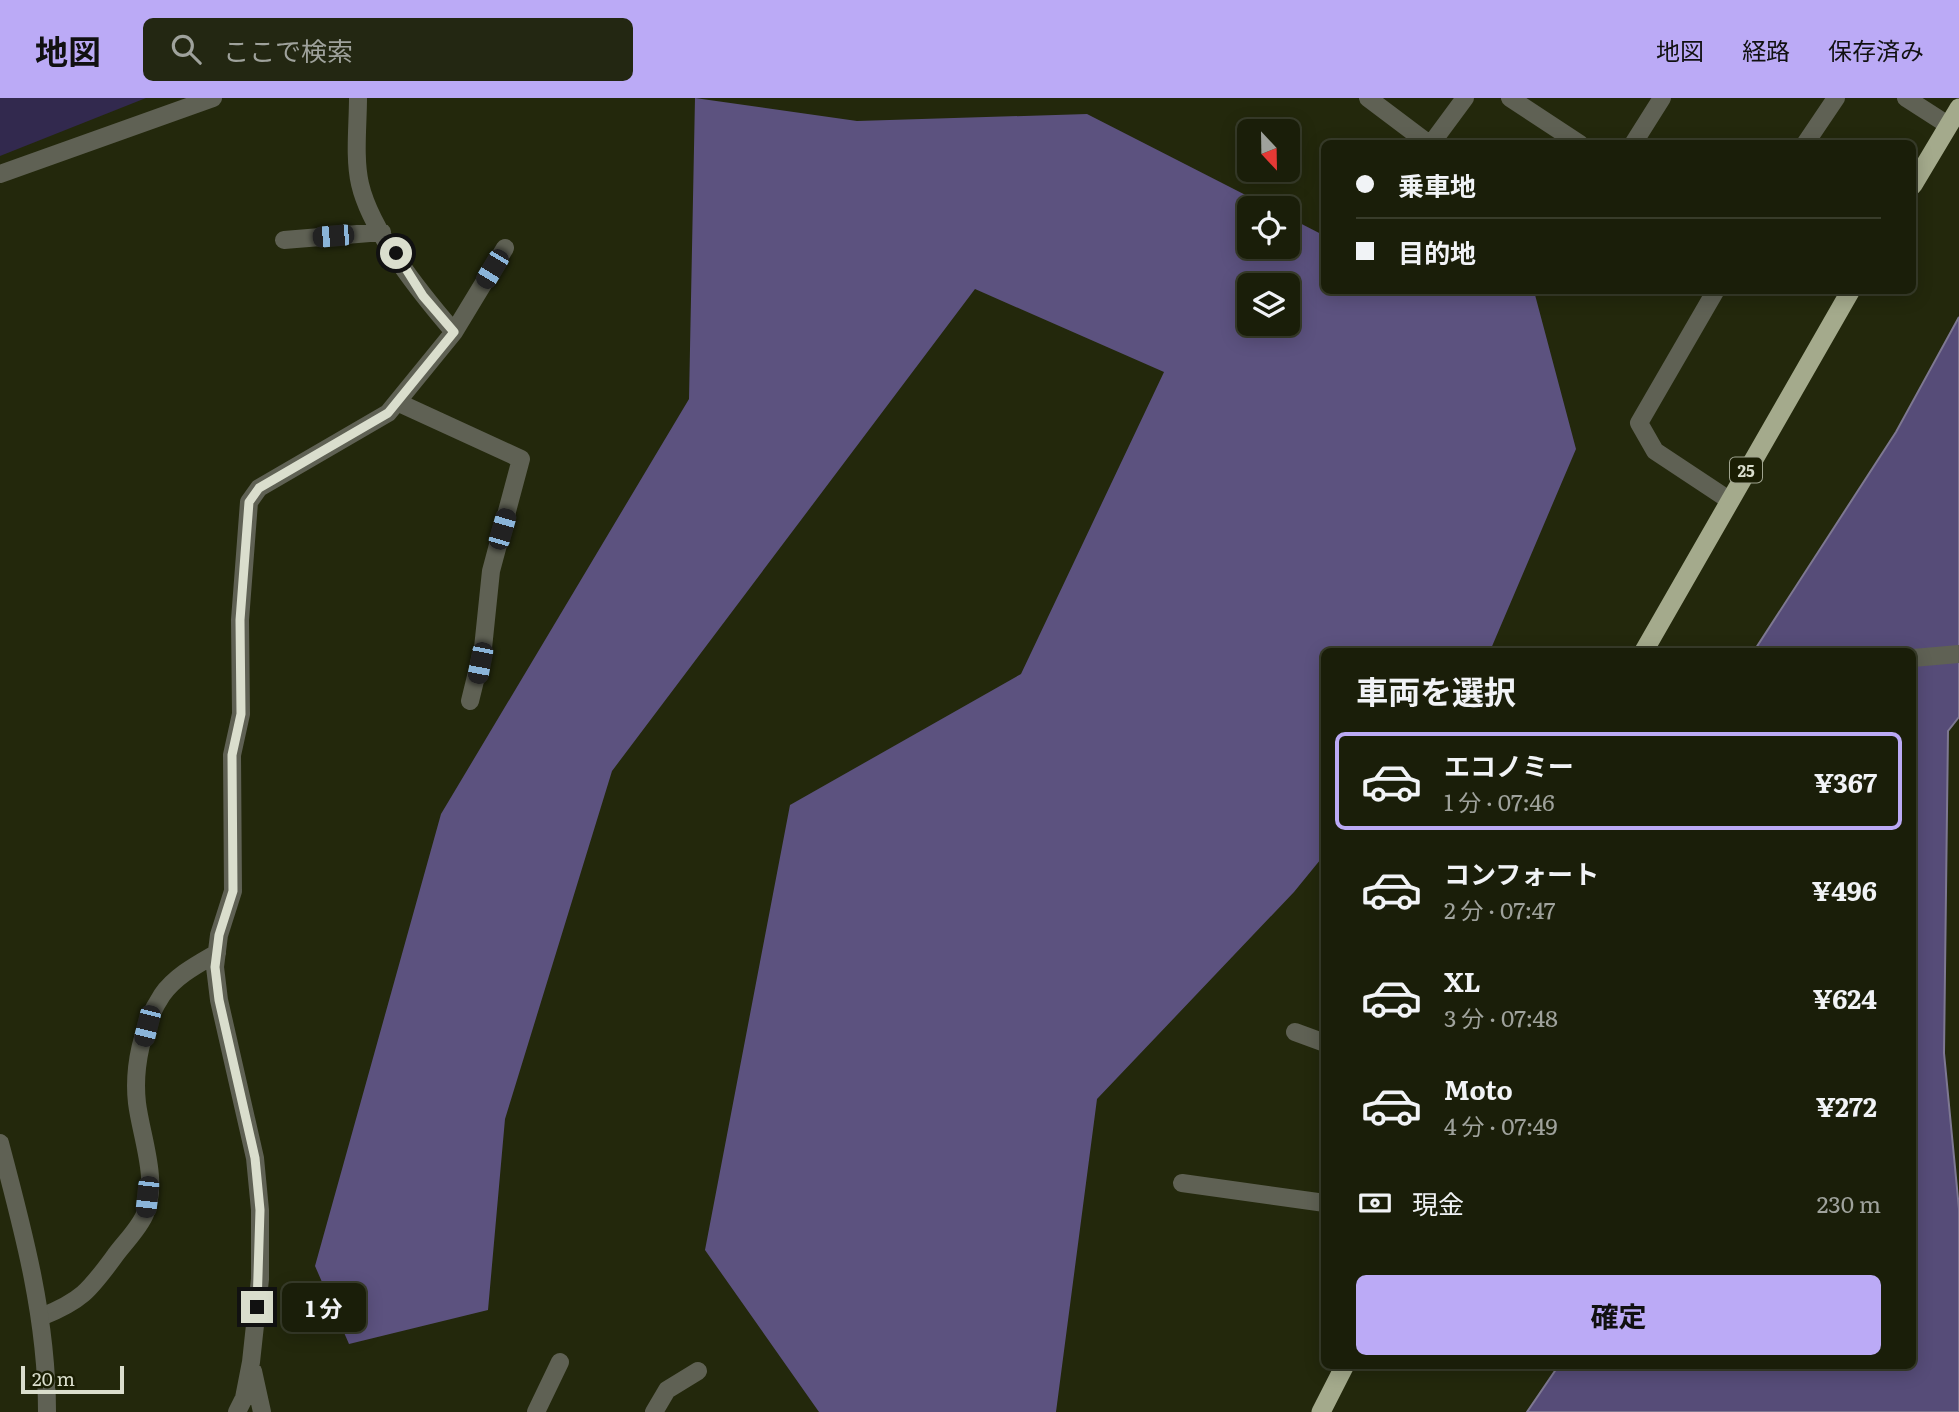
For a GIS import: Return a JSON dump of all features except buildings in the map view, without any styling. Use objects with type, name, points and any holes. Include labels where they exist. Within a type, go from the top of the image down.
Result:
[{"type":"highway","points":[[1916,180],[1959,107]]},
{"type":"highway","name":"25","points":[[1646,648],[1849,294]]},
{"type":"highway","points":[[1321,1412],[1343,1369]]},
{"type":"street","points":[[0,174],[214,98]]},
{"type":"street","points":[[358,98],[359,180],[366,203],[423,296],[454,332]]},
{"type":"street","points":[[1368,98],[1425,140]]},
{"type":"street","points":[[1433,140],[1465,98]]},
{"type":"street","points":[[1510,98],[1574,140]]},
{"type":"street","points":[[1636,140],[1662,98]]},
{"type":"street","points":[[1808,140],[1836,98]]},
{"type":"street","points":[[1906,98],[1948,125]]},
{"type":"street","points":[[284,240],[382,232]]},
{"type":"street","points":[[237,1412],[244,1398],[251,1362],[260,1279],[260,1210],[255,1158],[219,1000],[217,953],[233,891],[232,755],[241,714],[240,620],[249,502],[259,488],[388,413],[454,332],[505,248]]},
{"type":"street","points":[[1714,294],[1639,423],[1655,451],[1729,500]]},
{"type":"street","points":[[397,402],[521,459],[491,571],[483,648],[470,701]]},
{"type":"street","points":[[1916,658],[1959,654]]},
{"type":"street","points":[[41,1317],[67,1306],[88,1291],[145,1213],[148,1151],[137,1103],[136,1070],[147,1026],[163,994],[186,972],[217,953]]},
{"type":"street","points":[[1295,1032],[1321,1042]]},
{"type":"street","points":[[0,1143],[41,1317],[47,1412]]},
{"type":"street","points":[[1182,1183],[1321,1202]]},
{"type":"street","points":[[251,1362],[261,1412]]},
{"type":"street","points":[[536,1412],[560,1362]]},
{"type":"street","points":[[654,1412],[667,1390],[698,1371]]},
{"type":"shaded area","points":[[0,98],[146,98],[0,156]]},
{"type":"shaded area","points":[[695,98],[857,121],[1087,114],[1248,196],[1237,196],[1237,259],[1300,259],[1300,223],[1321,234],[1321,294],[1535,294],[1576,449],[1491,648],[1321,648],[1321,859],[1294,892],[1097,1099],[1056,1412],[819,1412],[705,1250],[790,805],[1021,674],[1164,372],[975,289],[612,771],[505,1119],[488,1310],[349,1344],[315,1266],[441,814],[689,399]]},
{"type":"shaded area","points":[[1959,317],[1959,717],[1948,731],[1944,1053],[1959,1209],[1959,1412],[1527,1412],[1556,1369],[1916,1369],[1916,648],[1756,648],[1896,432]]},
{"type":"route","points":[[257,1307],[260,1279],[260,1210],[255,1158],[219,1000],[215,967],[219,935],[233,891],[232,755],[241,714],[243,676],[240,620],[249,502],[259,488],[388,413],[423,374],[454,332],[423,296],[396,253]]}]
